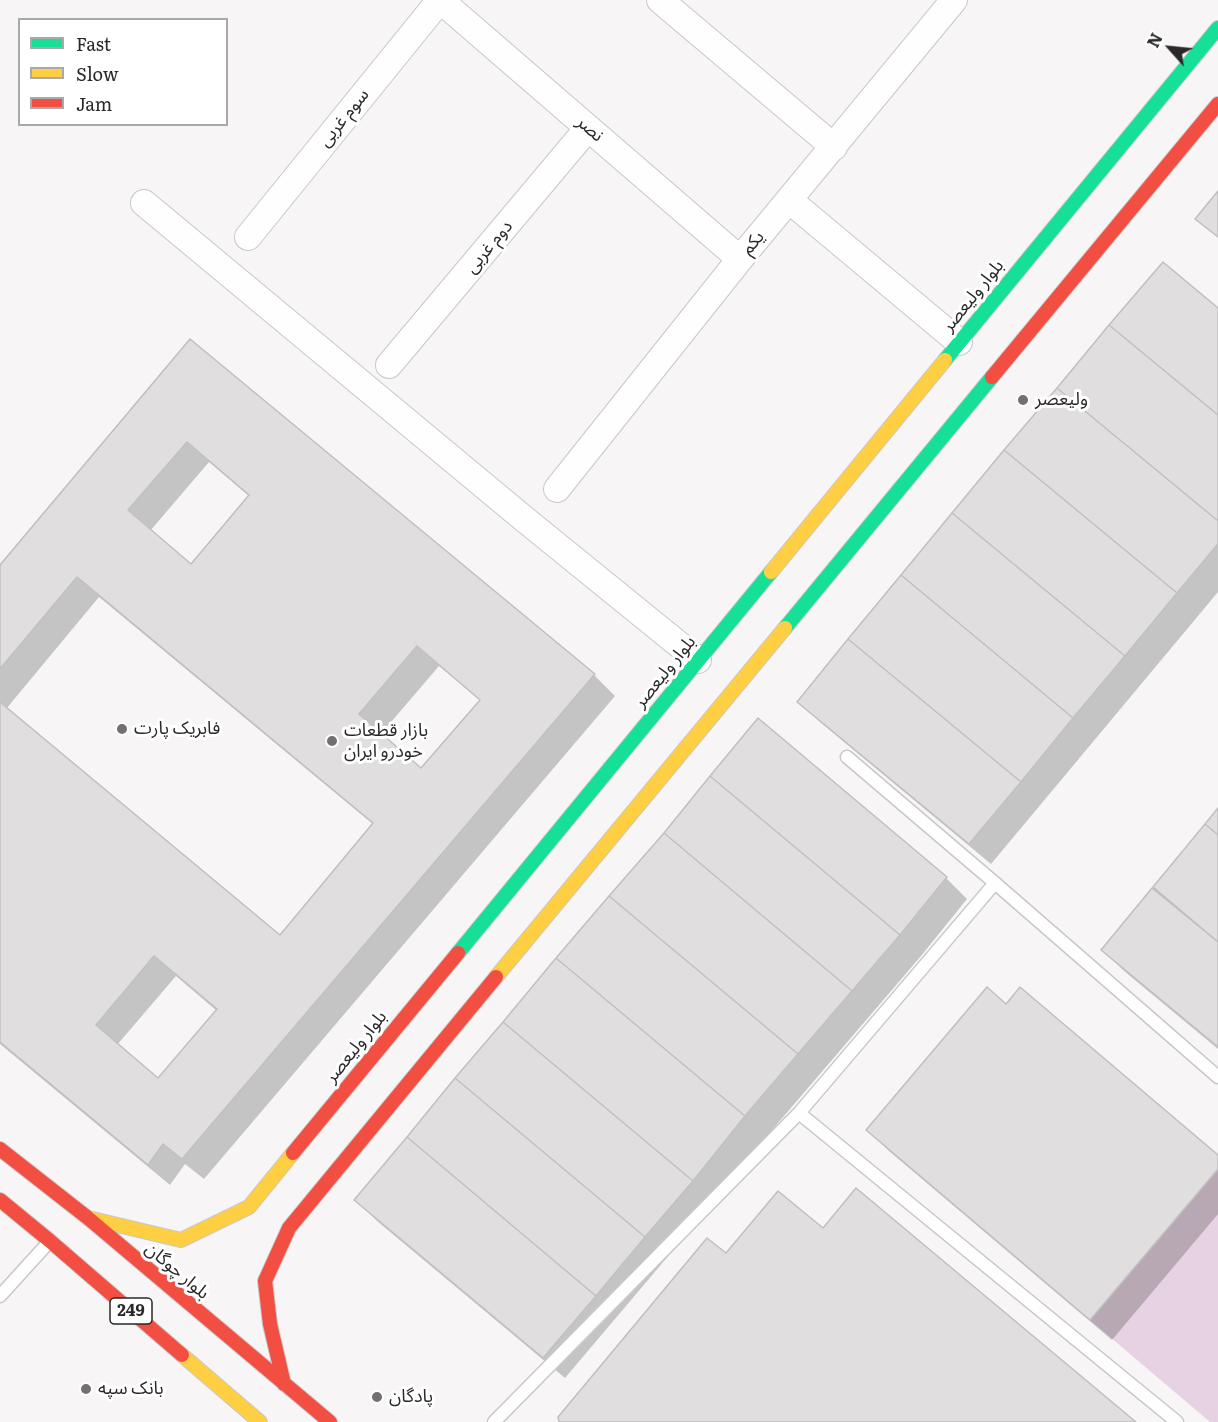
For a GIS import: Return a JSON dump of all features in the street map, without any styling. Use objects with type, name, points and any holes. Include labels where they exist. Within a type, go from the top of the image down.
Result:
[{"type":"main road","name":"بلوار ولیعصر","points":[[88,1218],[181,1240],[249,1207],[358,1080],[698,660],[1218,28]]},
{"type":"main road","points":[[284,1384],[270,1324],[265,1281],[289,1228],[1218,104]]},
{"type":"main road","points":[[378,1099],[398,1096]]},
{"type":"main road","name":"بلوار چوگان","points":[[0,1149],[88,1218],[330,1422]]},
{"type":"main road","name":"249","points":[[0,1200],[260,1422]]},
{"type":"street","name":"نصر","points":[[440,0],[740,259]]},
{"type":"street","name":"سوم غربی","points":[[248,237],[440,0]]},
{"type":"street","name":"یکم","points":[[557,489],[740,259],[954,0]]},
{"type":"street","points":[[675,5],[834,147]]},
{"type":"street","name":"دوم غربی","points":[[389,365],[588,128]]},
{"type":"street","points":[[789,200],[959,342]]},
{"type":"street","points":[[144,203],[523,518],[698,660]]},
{"type":"lane","points":[[847,757],[1218,1077]]},
{"type":"lane","points":[[494,1422],[799,1113],[995,883]]},
{"type":"lane","points":[[799,1113],[1177,1422]]},
{"type":"lane","points":[[0,1296],[50,1241]]},
{"type":"shaded area","points":[[1218,1169],[1218,1422],[1210,1422],[1090,1320]]},
{"type":"building","points":[[1218,191],[1218,237],[1195,219]]},
{"type":"building","points":[[1163,262],[1218,308],[1218,415],[1109,325]]},
{"type":"building","points":[[1109,325],[1218,415],[1218,521],[1057,388]]},
{"type":"building","name":"بازار قطعات خودرو ایران","points":[[190,339],[595,674],[182,1159],[163,1144],[148,1165],[0,1042],[0,702],[280,935],[373,823],[77,577],[0,669],[0,565]],"holes":[[[187,442],[249,495],[191,564],[128,510]],[[417,646],[480,700],[421,768],[359,714]],[[154,956],[217,1009],[158,1078],[96,1025]]]},
{"type":"building","points":[[1057,388],[1218,521],[1218,544],[1177,593],[1004,450]]},
{"type":"building","points":[[1004,450],[1177,593],[1125,656],[952,513]]},
{"type":"building","points":[[952,513],[1125,656],[1073,718],[901,575]]},
{"type":"building","points":[[901,575],[1073,718],[1021,782],[848,639]]},
{"type":"building","points":[[848,639],[1021,782],[969,844],[797,702]]},
{"type":"building","points":[[758,718],[947,877],[900,935],[710,776]]},
{"type":"building","points":[[710,776],[900,935],[852,991],[664,833]]},
{"type":"building","points":[[1218,808],[1218,835],[1205,824]]},
{"type":"building","points":[[1205,824],[1218,835],[1218,942],[1153,887]]},
{"type":"building","points":[[664,833],[852,991],[798,1054],[609,896]]},
{"type":"building","points":[[1152,888],[1218,942],[1218,1047],[1101,950]]},
{"type":"building","points":[[609,896],[798,1054],[745,1116],[556,958]]},
{"type":"building","points":[[556,958],[745,1116],[693,1181],[503,1022]]},
{"type":"building","points":[[987,987],[1006,1004],[1020,987],[1218,1155],[1218,1169],[1090,1320],[866,1130]]},
{"type":"building","points":[[503,1022],[693,1181],[645,1237],[455,1078]]},
{"type":"building","points":[[455,1078],[645,1237],[596,1296],[407,1137]]},
{"type":"building","points":[[407,1137],[596,1296],[543,1358],[354,1200]]},
{"type":"building","points":[[856,1188],[1136,1422],[559,1422],[558,1417],[707,1238],[726,1253],[778,1191],[823,1228]]},
{"type":"traffic: fast","points":[[945,360],[1218,28]]},
{"type":"traffic: fast","points":[[785,628],[992,377]]},
{"type":"traffic: fast","points":[[458,953],[771,572]]},
{"type":"traffic: slow","points":[[771,572],[945,360]]},
{"type":"traffic: slow","points":[[496,977],[785,628]]},
{"type":"traffic: slow","points":[[88,1218],[181,1240],[249,1207],[293,1153]]},
{"type":"traffic: slow","points":[[182,1355],[260,1422]]},
{"type":"traffic: jam","points":[[992,377],[1218,104]]},
{"type":"traffic: jam","points":[[293,1153],[458,953]]},
{"type":"traffic: jam","points":[[284,1384],[270,1324],[265,1281],[289,1228],[496,977]]},
{"type":"traffic: jam","points":[[0,1149],[88,1218],[330,1422]]},
{"type":"traffic: jam","points":[[0,1200],[182,1355]]},
{"type":"place","name":"ولیعصر","points":[[1023,400]]},
{"type":"place","name":"فابریک پارت","points":[[122,729]]},
{"type":"place","name":"بازار قطعات خودرو ایران","points":[[332,741]]},
{"type":"place","name":"بانک سپه","points":[[86,1389]]},
{"type":"place","name":"پادگان","points":[[377,1397]]}]
